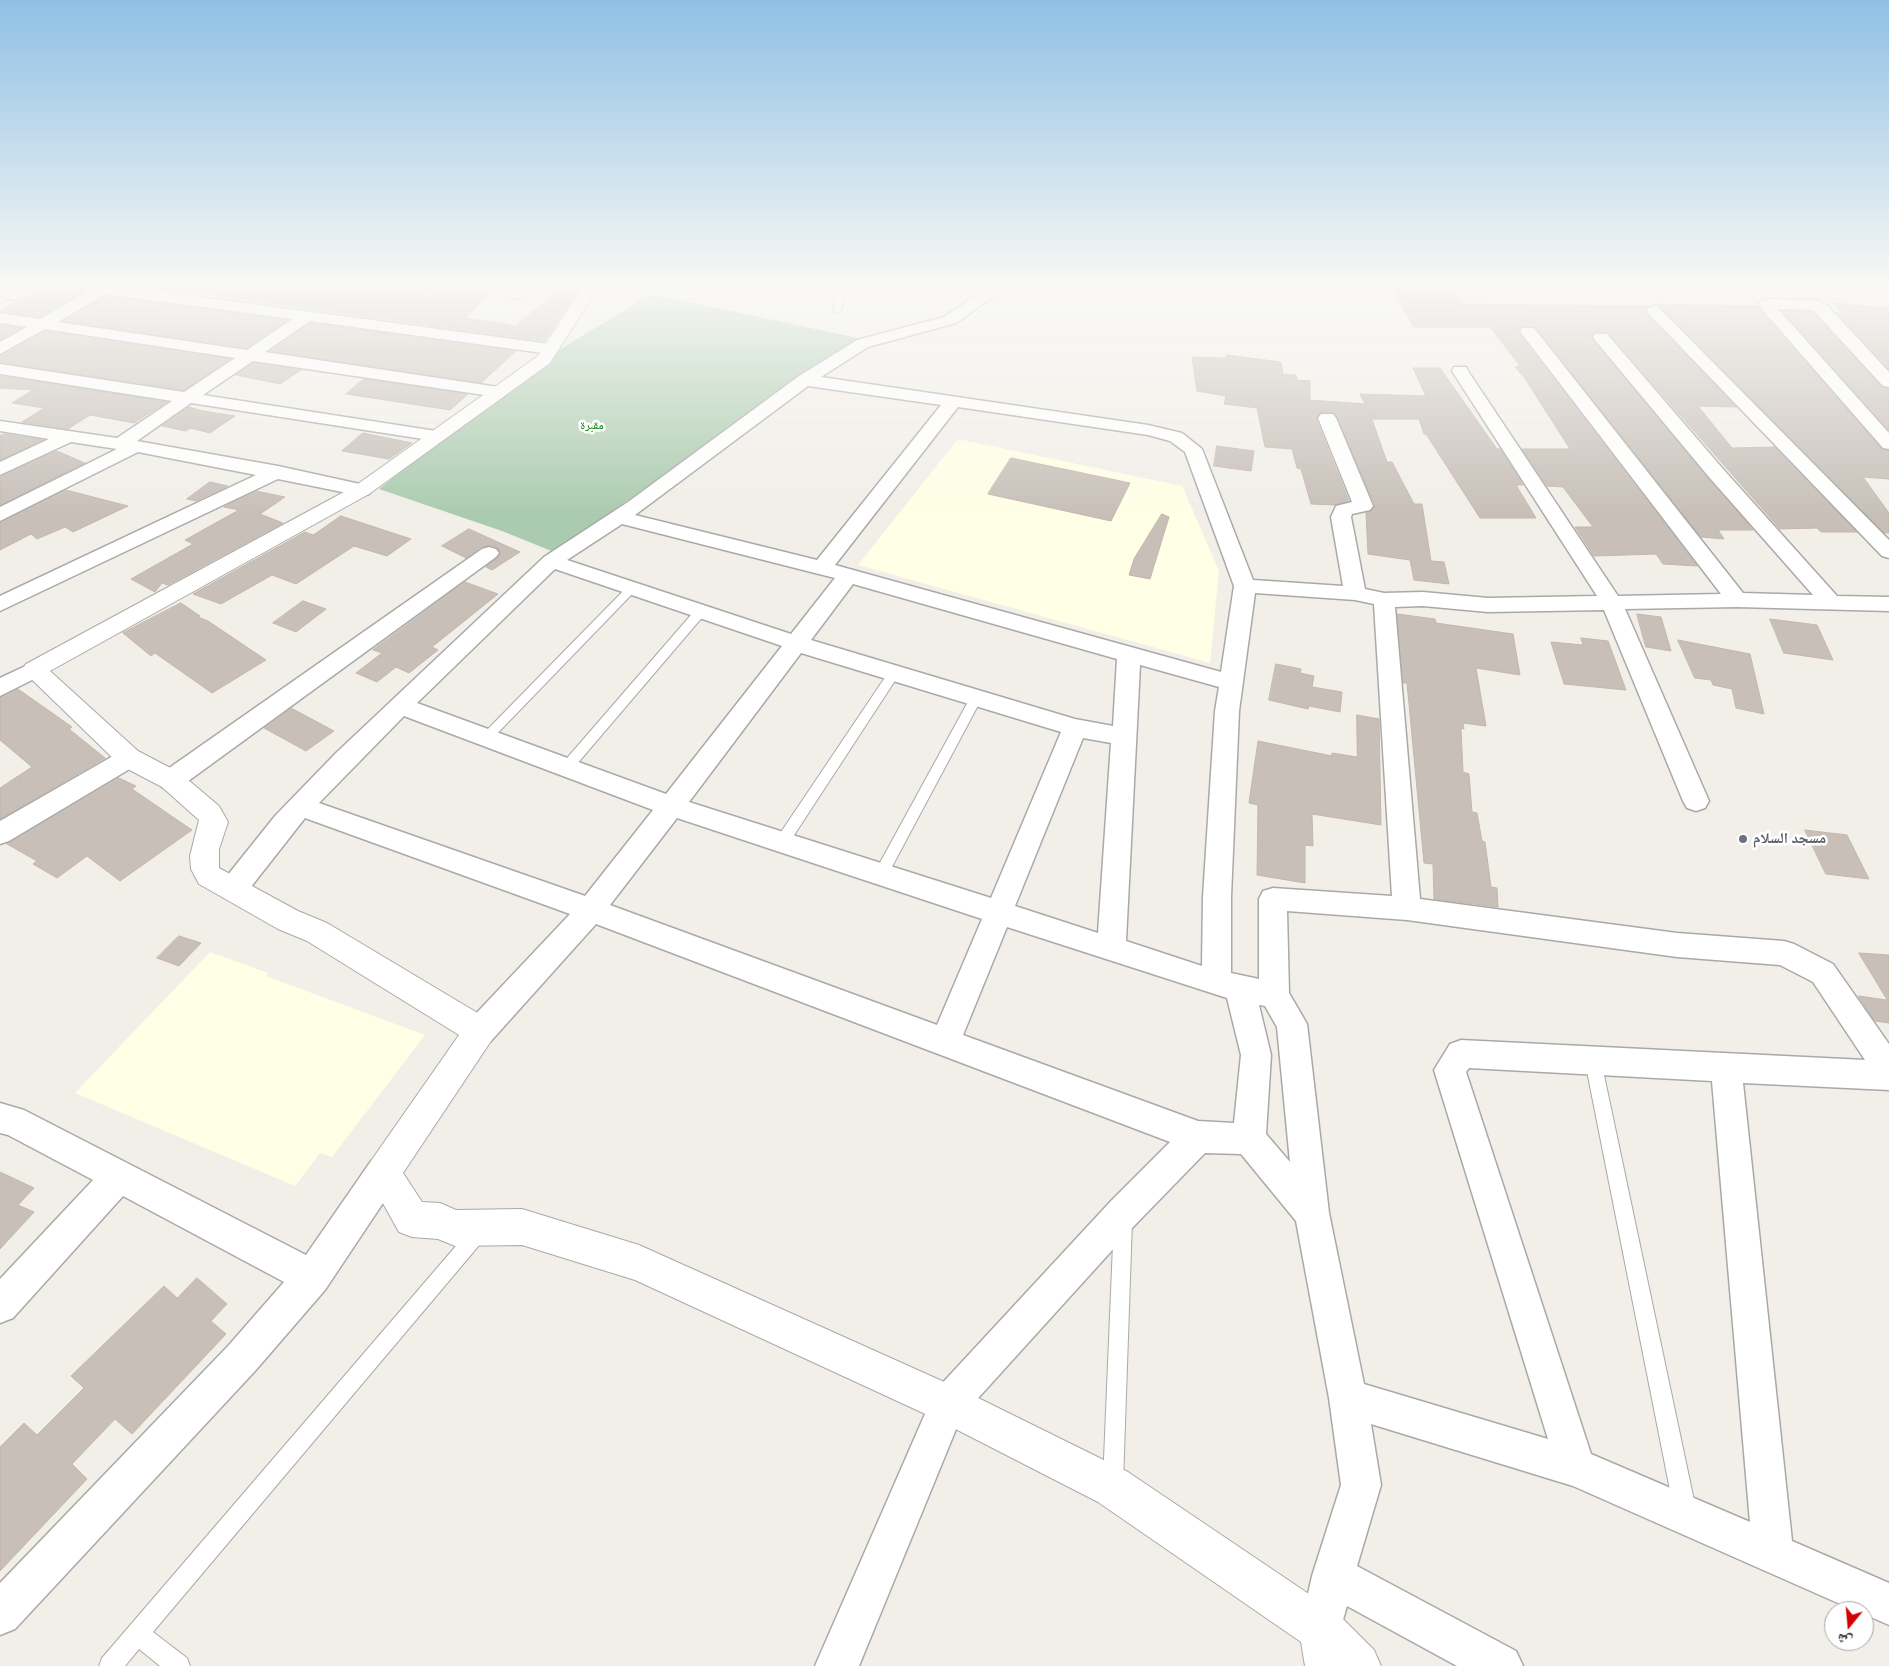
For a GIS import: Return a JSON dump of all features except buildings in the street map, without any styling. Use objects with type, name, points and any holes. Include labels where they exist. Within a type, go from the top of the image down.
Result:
[{"type":"street","points":[[0,515],[128,445],[187,398],[242,361]]},
{"type":"street","points":[[289,361],[498,392]]},
{"type":"street","points":[[0,688],[362,490],[542,361]]},
{"type":"street","points":[[233,890],[300,806],[400,706],[551,561],[619,516],[805,380],[835,361]]},
{"type":"street","points":[[1551,361],[1737,600]]},
{"type":"street","points":[[1621,361],[1716,473],[1832,603]]},
{"type":"street","points":[[1703,361],[1889,552]]},
{"type":"street","points":[[1815,361],[1889,444]]},
{"type":"street","points":[[1870,361],[1889,382]]},
{"type":"street","points":[[0,369],[436,436]]},
{"type":"street","points":[[1460,371],[1611,600],[1696,801]]},
{"type":"street","points":[[805,380],[1148,430],[1176,437],[1193,449],[1246,586],[1227,711],[1217,897],[1244,989],[1256,1055],[1250,1139],[1312,1213]]},
{"type":"street","points":[[822,568],[953,402]]},
{"type":"street","points":[[1327,418],[1363,506],[1343,510],[1341,517],[1355,593]]},
{"type":"street","points":[[0,426],[128,445],[278,472],[362,490]]},
{"type":"street","points":[[0,468],[69,436]]},
{"type":"street","points":[[0,604],[278,472]]},
{"type":"street","points":[[619,516],[822,568],[1231,683]]},
{"type":"street","points":[[171,780],[489,553]]},
{"type":"street","points":[[551,561],[795,643],[1075,728],[1124,737]]},
{"type":"street","points":[[0,1614],[242,1358],[312,1277],[480,1031],[591,910],[848,576]]},
{"type":"street","points":[[1246,586],[1355,593],[1384,600],[1488,604],[1611,600],[1737,600],[1889,604]]},
{"type":"street","points":[[1384,600],[1407,909]]},
{"type":"street","points":[[1111,948],[1129,655]]},
{"type":"street","points":[[34,670],[129,758],[171,780],[208,813],[214,822],[203,857],[203,867],[209,876],[288,920],[317,932],[480,1031]]},
{"type":"street","points":[[400,706],[671,806],[1244,989],[1292,1024],[1312,1213],[1348,1398],[1361,1485],[1334,1576],[1324,1648]]},
{"type":"street","points":[[945,1043],[1075,728]]},
{"type":"street","points":[[0,834],[129,758]]},
{"type":"street","points":[[300,806],[591,910],[1198,1137],[1250,1139]]},
{"type":"street","points":[[1244,989],[1273,899],[1407,909],[1677,945],[1784,953],[1823,973],[1889,1070]]},
{"type":"street","points":[[1576,1467],[1450,1070],[1461,1054],[1889,1076]]},
{"type":"street","points":[[1726,1068],[1773,1553]]},
{"type":"street","points":[[0,1118],[13,1121],[312,1277]]},
{"type":"street","points":[[837,1666],[948,1404],[1123,1214],[1198,1137]]},
{"type":"street","points":[[383,1174],[412,1220],[440,1221],[455,1228],[522,1227],[639,1263],[948,1404],[1113,1487],[1324,1648],[1358,1666]]},
{"type":"street","points":[[0,1305],[118,1177]]},
{"type":"street","points":[[1348,1398],[1576,1467],[1889,1604]]},
{"type":"street","points":[[1334,1576],[1501,1666]]},
{"type":"lane","points":[[486,738],[632,588]]},
{"type":"lane","points":[[566,768],[701,611]]},
{"type":"lane","points":[[782,842],[894,673]]},
{"type":"lane","points":[[881,874],[976,698]]},
{"type":"lane","points":[[1593,1061],[1686,1516]]},
{"type":"lane","points":[[1113,1487],[1123,1214]]},
{"type":"lane","points":[[110,1666],[482,1229]]},
{"type":"lane","points":[[137,1634],[179,1666]]},
{"type":"shaded area","points":[[958,439],[1182,486],[1219,571],[1210,663],[858,565]]},
{"type":"shaded area","points":[[210,952],[268,973],[266,976],[425,1035],[332,1157],[320,1153],[295,1186],[75,1093]]},
{"type":"green space","name":"مقبرة","points":[[542,361],[826,361],[554,552],[502,531],[379,489]]},
{"type":"place","name":"مسجد السلام","points":[[1743,839]]}]
